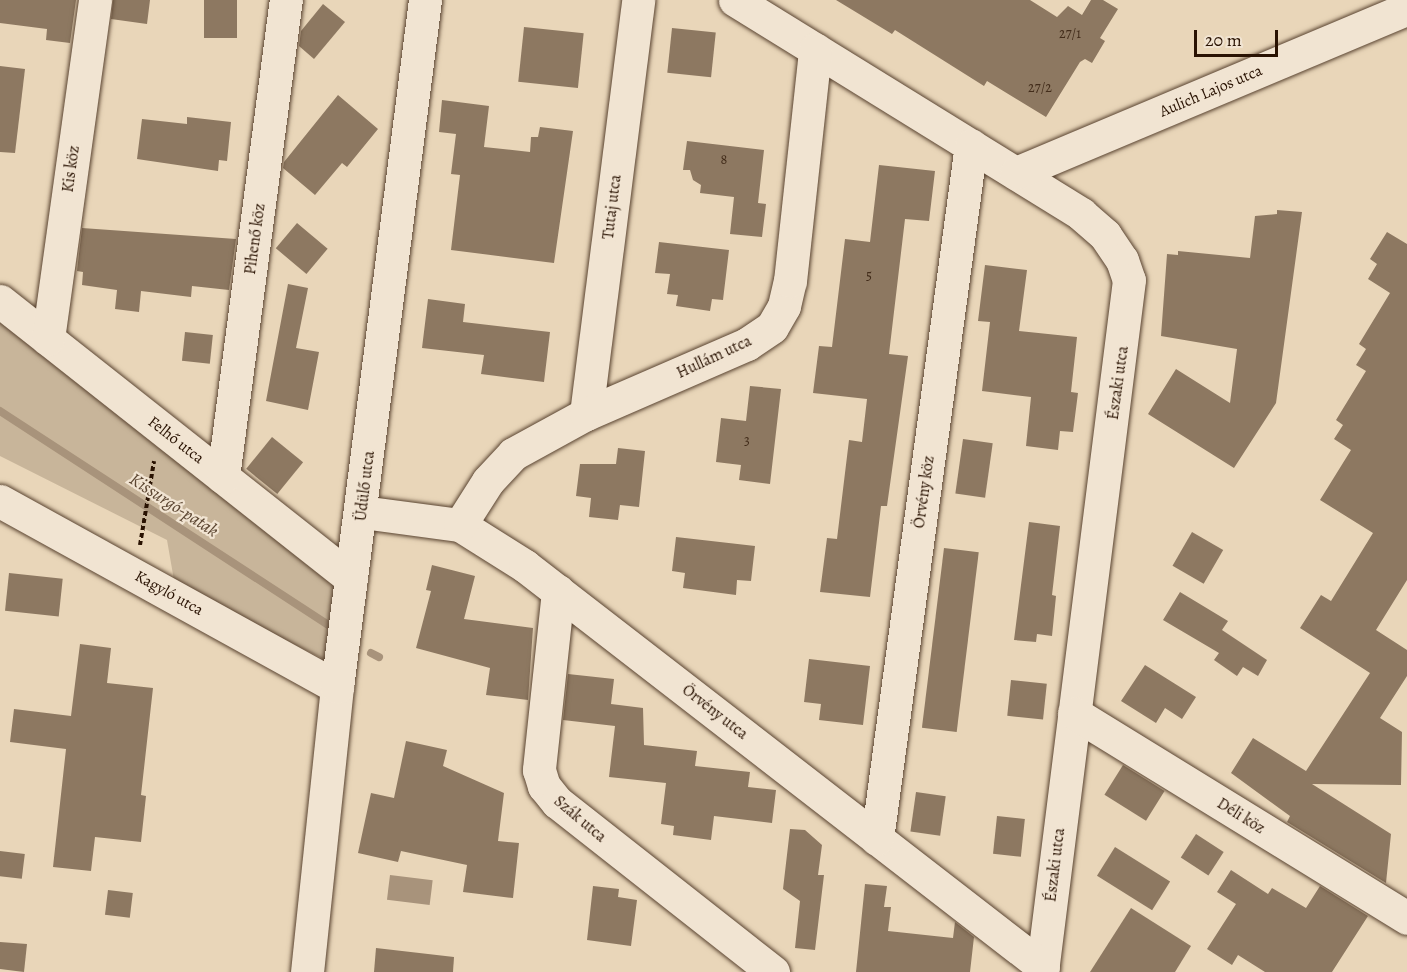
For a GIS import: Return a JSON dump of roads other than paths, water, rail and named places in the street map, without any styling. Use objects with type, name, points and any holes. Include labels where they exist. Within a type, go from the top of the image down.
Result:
[{"type":"street","name":"Kis köz","points":[[48,339],[95,0]]},
{"type":"street","name":"Pihenő köz","points":[[223,477],[286,0]]},
{"type":"street","name":"Üdülő utca","points":[[307,972],[337,687],[362,512],[425,0]]},
{"type":"street","name":"Tutaj utca","points":[[586,414],[638,0]]},
{"type":"street","name":"Északi utca","points":[[735,0],[1016,173],[1105,236],[1122,260],[1129,280],[1042,970]]},
{"type":"street","name":"Aulich Lajos utca","points":[[1016,173],[1407,9]]},
{"type":"street","name":"Hullám utca","points":[[460,525],[488,481],[513,454],[586,414],[747,344],[772,327],[784,306],[790,281],[815,49]]},
{"type":"street","name":"Örvény köz","points":[[877,839],[971,145]]},
{"type":"street","name":"Felhő utca","points":[[0,301],[351,578]]},
{"type":"street","name":"Kagyló utca","points":[[0,501],[337,687]]},
{"type":"street","name":"Örvény utca","points":[[362,512],[460,525],[558,591],[1042,970]]},
{"type":"street","name":"Szák utca","points":[[558,591],[539,770],[543,786],[557,802],[773,972]]},
{"type":"street","name":"Déli köz","points":[[1074,713],[1407,918]]},
{"type":"waterway","name":"Kissurgó-patak","points":[[0,411],[330,626]]},
{"type":"waterway","points":[[371,653],[379,657]]}]
